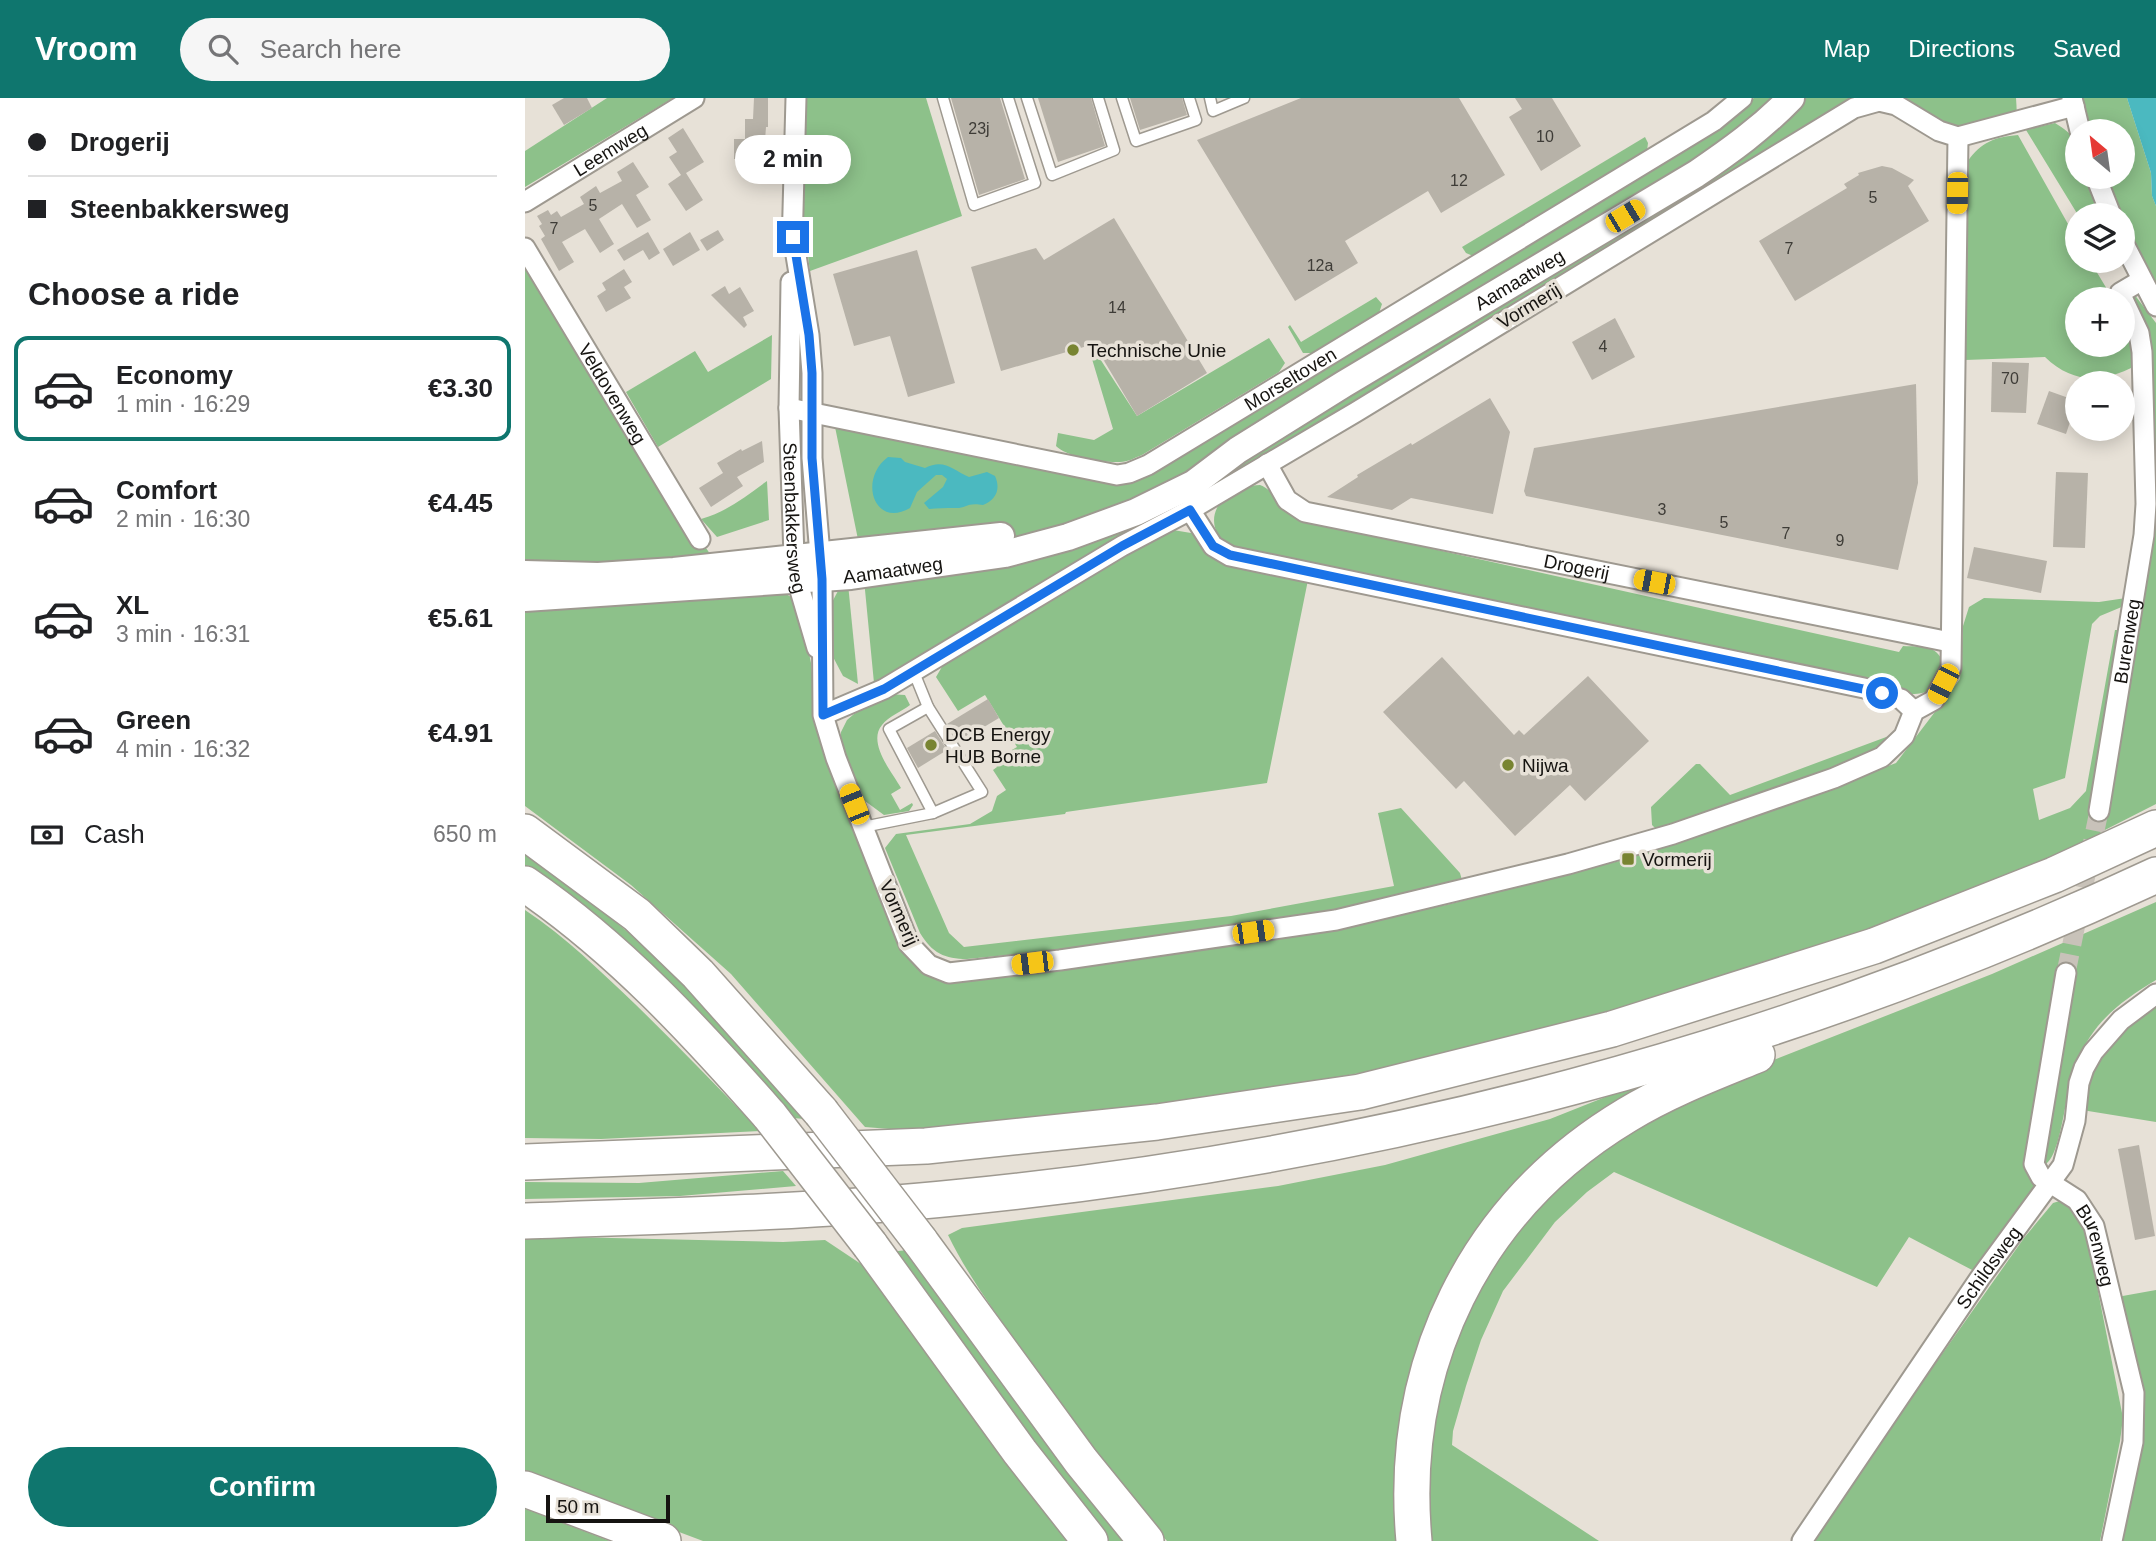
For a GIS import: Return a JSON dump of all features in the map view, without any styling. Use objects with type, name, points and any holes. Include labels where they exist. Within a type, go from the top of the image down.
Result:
[{"type":"highway","points":[[534,1161],[926,1146],[1157,1122],[1360,1092],[1612,1029],[1874,946],[2054,875],[2156,828]]},
{"type":"highway","points":[[525,832],[637,915],[698,974],[821,1112],[920,1241],[1081,1461],[1146,1541]]},
{"type":"highway","points":[[525,1221],[771,1212],[964,1197],[1175,1170],[1373,1136],[1525,1101],[1672,1060],[1898,985],[2052,922],[2156,875]]},
{"type":"highway","points":[[525,884],[564,913],[650,987],[770,1116],[870,1245],[1020,1452],[1090,1541]]},
{"type":"highway","points":[[1414,1541],[1411,1484],[1413,1449],[1417,1416],[1430,1366],[1456,1295],[1497,1230],[1520,1202],[1546,1174],[1572,1152],[1627,1114],[1679,1087],[1822,1029],[1898,985]]},
{"type":"highway","points":[[525,1489],[663,1541]]},
{"type":"main road","name":"Aamaatweg","points":[[525,574],[598,576],[808,568],[1005,554],[1068,537],[1136,512],[1193,484],[1238,450],[1696,174],[1772,118],[1791,98]]},
{"type":"main road","name":"Aamaatweg","points":[[525,598],[808,568]]},
{"type":"street","name":"Leemweg","points":[[525,202],[694,98]]},
{"type":"street","name":"Steenbakkersweg","points":[[796,98],[789,408],[808,568],[824,628],[821,662],[823,715]]},
{"type":"street","name":"Morseltoven","points":[[789,408],[1117,475],[1129,473],[1171,451],[1714,121],[1742,98]]},
{"type":"street","name":"Vormerij","points":[[1879,101],[1896,105],[1939,131],[1958,137],[1951,668],[1934,700],[1914,711],[1904,736],[1882,757],[1834,778],[1674,834],[1568,864],[1336,920],[1060,960],[949,973],[929,965],[909,944],[836,758],[823,715],[884,689],[1122,546],[1190,510],[1267,464],[1854,108],[1879,101]]},
{"type":"street","points":[[1958,137],[2073,102]]},
{"type":"street","name":"Steenbakkersweg","points":[[793,237],[809,335],[815,512],[808,568]]},
{"type":"street","name":"Veldovenweg","points":[[525,248],[700,539]]},
{"type":"street","points":[[2135,265],[2156,306]]},
{"type":"street","name":"Burenweg","points":[[2099,811],[2144,535],[2146,504],[2142,352],[2139,333],[2120,293],[2142,279]]},
{"type":"street","name":"Drogerij","points":[[1267,464],[1287,500],[1305,512],[1950,642]]},
{"type":"street","points":[[1190,510],[1213,546],[1230,555],[1864,688],[1901,699],[1914,711]]},
{"type":"street","name":"Burenweg","points":[[2066,973],[2034,1157],[2037,1172],[2077,1200],[2094,1226],[2134,1393],[2133,1442],[2112,1541]]},
{"type":"street","name":"Schildsweg","points":[[1802,1541],[1980,1278],[2063,1166],[2075,1121],[2079,1083],[2093,1052],[2121,1020],[2156,994]]},
{"type":"lane","points":[[943,98],[974,205],[1035,183],[1007,98]]},
{"type":"lane","points":[[1027,98],[1052,175],[1114,150],[1098,98]]},
{"type":"lane","points":[[1122,98],[1136,141],[1196,120],[1189,98]]},
{"type":"lane","points":[[1210,98],[1213,111],[1244,98]]},
{"type":"lane","points":[[863,827],[933,813],[982,792],[928,707],[913,670]]},
{"type":"lane","points":[[928,707],[890,729],[933,813]]},
{"type":"green space","points":[[607,98],[673,98],[525,187],[525,151]]},
{"type":"green space","points":[[807,98],[926,98],[962,216],[810,271],[799,188],[803,109]]},
{"type":"green space","points":[[1754,98],[1861,98],[1152,523],[1112,542],[874,683],[862,559],[834,422],[1112,481],[1738,112]]},
{"type":"green space","points":[[1899,98],[2016,98],[2017,115],[1961,128],[1939,121]]},
{"type":"green space","points":[[2082,98],[2127,98],[2134,119],[2086,119]]},
{"type":"green space","points":[[2055,123],[2065,130],[2065,189],[2093,189],[2099,203],[2071,203],[2026,130]]},
{"type":"green space","points":[[2135,123],[2151,173],[2152,196],[2156,206],[2156,292],[2135,252],[2135,203],[2114,203],[2109,189],[2135,189]]},
{"type":"green space","points":[[2018,135],[2065,219],[2065,273],[2097,273],[2106,287],[2065,287],[2065,357],[2134,357],[2135,366],[2125,371],[2065,371],[2045,357],[1965,360],[1968,161],[1978,149],[2002,137]]},
{"type":"green space","points":[[1645,137],[1648,143],[1647,151],[1473,256],[1466,253],[1462,247]]},
{"type":"green space","points":[[525,262],[631,438],[736,592],[780,590],[791,597],[801,613],[811,663],[815,710],[921,968],[1100,963],[1283,937],[1446,905],[1619,861],[1751,818],[1896,763],[1960,679],[1963,626],[1969,607],[1984,598],[2099,602],[2126,598],[2124,606],[2100,616],[2092,624],[2065,778],[2033,789],[2039,820],[2070,808],[2086,791],[2115,630],[2121,630],[2104,813],[2140,629],[2136,628],[2148,551],[2134,357],[2135,295],[2156,323],[2156,804],[2103,831],[2103,823],[2100,835],[2027,870],[1789,962],[1688,993],[1421,1062],[1299,1084],[1128,1110],[902,1130],[865,1127],[731,974],[631,885],[525,806]]},
{"type":"green space","points":[[1376,297],[1382,304],[1379,313],[1312,353],[1303,353],[1288,327],[1290,325],[1301,342]]},
{"type":"green space","points":[[772,335],[771,379],[658,447],[626,392],[695,351],[708,372]]},
{"type":"green space","points":[[1269,338],[1285,363],[1279,372],[1142,455],[1123,462],[1105,461],[1076,456],[1056,446],[1058,433],[1094,440],[1113,429],[1089,349],[1093,348],[1137,416]]},
{"type":"green space","points":[[767,481],[769,520],[717,537],[701,519],[728,508]]},
{"type":"green space","points":[[1260,485],[1302,520],[1899,652],[1903,646],[1927,648],[1937,652],[1943,663],[1929,691],[1912,694],[1904,691],[1898,684],[1228,548],[1219,537],[1215,526],[1214,515],[1218,506],[1235,491]]},
{"type":"green space","points":[[1173,530],[1197,534],[1308,580],[1267,783],[906,835],[949,933],[964,947],[1231,916],[1394,886],[1378,813],[1401,808],[1460,873],[1463,884],[1341,910],[1154,939],[967,959],[940,954],[929,946],[920,933],[885,848],[896,834],[970,824],[992,811],[997,796],[1006,790],[993,770],[997,767],[993,761],[1017,747],[985,695],[958,711],[936,677],[946,660],[1136,548]]},
{"type":"green space","points":[[848,584],[858,684],[843,676],[832,655],[830,606],[839,589]]},
{"type":"green space","points":[[888,694],[905,695],[910,705],[882,725],[877,740],[879,749],[901,788],[891,794],[900,810],[912,803],[913,805],[909,811],[884,815],[865,801],[841,746],[841,732],[847,720],[854,714]]},
{"type":"green space","points":[[1897,733],[1893,741],[1847,764],[1661,828],[1656,829],[1652,825],[1651,807],[1696,764],[1700,764],[1730,795]]},
{"type":"green space","points":[[525,848],[678,973],[814,1120],[784,1117],[525,881]]},
{"type":"green space","points":[[2156,902],[2156,980],[2118,1006],[2089,1038],[2075,1066],[2056,1147],[2046,1164],[2043,1158],[2036,1179],[2036,1189],[1974,1271],[1909,1237],[1877,1287],[1614,1172],[1587,1192],[1555,1222],[1503,1291],[1481,1340],[1453,1431],[1452,1445],[1599,1541],[1430,1541],[1427,1446],[1451,1344],[1501,1252],[1527,1219],[1602,1144],[1756,1067],[1992,974]]},
{"type":"green space","points":[[525,910],[569,943],[609,979],[760,1131],[601,1139],[525,1138]]},
{"type":"green space","points":[[2156,1002],[2156,1122],[2082,1110],[2091,1070],[2110,1039]]},
{"type":"green space","points":[[1753,1048],[1664,1086],[1458,1280],[1405,1541],[1167,1541],[1119,1483],[1007,1329],[969,1274],[948,1235],[962,1228],[1278,1186],[1385,1165],[1550,1119],[1618,1092]]},
{"type":"green space","points":[[783,1171],[796,1186],[680,1196],[525,1199],[525,1182],[639,1183]]},
{"type":"green space","points":[[2063,1200],[2081,1218],[2086,1230],[2123,1418],[2100,1541],[1810,1541],[2024,1238],[2053,1203]]},
{"type":"green space","points":[[525,1236],[783,1242],[825,1240],[861,1264],[1071,1541],[703,1541],[525,1474]]},
{"type":"green space","points":[[909,1250],[1124,1541],[1094,1541],[887,1252]]},
{"type":"green space","points":[[2156,1290],[2156,1541],[2117,1541],[2136,1441],[2117,1297]]},
{"type":"green space","points":[[525,1509],[534,1512],[610,1541],[525,1541]]},
{"type":"water","points":[[2127,98],[2156,98],[2156,206],[2152,196],[2151,173]]},
{"type":"water","points":[[888,457],[901,458],[905,462],[925,468],[943,465],[969,477],[987,472],[995,476],[996,494],[983,505],[929,509],[924,503],[943,487],[947,479],[936,475],[917,492],[910,508],[897,513],[887,512],[879,507],[874,499],[872,488],[879,466]]},
{"type":"building","points":[[564,98],[587,98],[592,108],[564,125],[552,105]]},
{"type":"building","points":[[754,98],[768,98],[768,127],[765,140],[760,140],[759,159],[734,159],[734,139],[745,139],[745,119],[753,119]]},
{"type":"building","points":[[951,98],[1000,98],[1025,179],[979,195]]},
{"type":"building","points":[[1038,98],[1091,98],[1105,146],[1058,162]]},
{"type":"building","points":[[1130,98],[1182,98],[1187,115],[1140,130]]},
{"type":"building","points":[[1301,98],[1459,98],[1505,175],[1441,213],[1428,191],[1345,241],[1358,263],[1295,301],[1197,140]]},
{"type":"building","points":[[1515,98],[1552,98],[1581,146],[1541,171],[1509,117],[1522,109]]},
{"type":"building","points":[[683,128],[704,162],[686,173],[703,200],[686,211],[668,184],[681,175],[669,157],[677,152],[668,138]]},
{"type":"building","points":[[633,162],[649,187],[636,195],[651,220],[637,228],[622,204],[599,219],[614,244],[600,253],[585,229],[562,242],[574,262],[559,271],[541,239],[545,236],[537,216],[548,210],[551,215],[557,211],[561,217],[584,204],[580,197],[596,186],[600,193],[622,181],[617,172]]},
{"type":"building","points":[[1882,166],[1892,168],[1914,180],[1908,186],[1929,221],[1795,301],[1759,241],[1847,188],[1844,184],[1859,175],[1858,173]]},
{"type":"building","points":[[1114,218],[1207,373],[1137,416],[1094,344],[1001,371],[971,267],[1036,248],[1044,260]]},
{"type":"building","points":[[718,230],[724,240],[707,251],[700,240]]},
{"type":"building","points":[[648,232],[660,253],[649,260],[643,250],[624,261],[617,250]]},
{"type":"building","points":[[690,232],[700,250],[673,266],[663,249]]},
{"type":"building","points":[[917,250],[955,383],[908,397],[890,336],[854,346],[833,274]]},
{"type":"building","points":[[624,269],[632,282],[624,287],[631,298],[606,312],[597,296],[606,290],[602,283]]},
{"type":"building","points":[[725,286],[729,294],[740,287],[754,311],[743,317],[747,325],[744,328],[711,295]]},
{"type":"building","points":[[1615,318],[1635,357],[1592,380],[1572,342]]},
{"type":"building","points":[[1992,362],[2029,363],[2026,413],[1991,412]]},
{"type":"building","points":[[1916,384],[1918,483],[1898,570],[1526,496],[1524,491],[1534,448]]},
{"type":"building","points":[[2049,391],[2065,397],[2065,434],[2037,424]]},
{"type":"building","points":[[1490,398],[1510,432],[1493,514],[1411,498],[1392,510],[1327,497],[1358,477],[1357,475]]},
{"type":"building","points":[[762,441],[764,462],[737,477],[743,486],[711,507],[699,488],[723,473],[717,463]]},
{"type":"building","points":[[2056,472],[2088,473],[2085,548],[2053,547]]},
{"type":"building","points":[[1974,547],[2047,561],[2041,593],[1967,578]]},
{"type":"building","points":[[1442,657],[1514,735],[1519,730],[1524,735],[1588,676],[1649,741],[1585,801],[1570,785],[1515,836],[1464,781],[1456,789],[1383,712]]},
{"type":"building","points":[[988,699],[999,718],[959,742],[947,724]]},
{"type":"building","points":[[935,731],[947,750],[918,768],[907,748]]},
{"type":"building","points":[[2139,1145],[2155,1236],[2135,1240],[2118,1149]]},
{"type":"tunnel","points":[[2066,973],[2099,811]]},
{"type":"place","name":"Technische Unie","points":[[1073,350]]},
{"type":"place","name":"DCB Energy HUB Borne","points":[[931,745]]},
{"type":"place","name":"Nijwa","points":[[1508,765]]},
{"type":"place","name":"Vormerij","points":[[1628,859]]},
{"type":"route","points":[[793,237],[809,335],[812,373],[812,458],[824,628],[821,662],[823,715],[884,689],[1122,546],[1190,510],[1213,546],[1230,555],[1882,693]]}]
